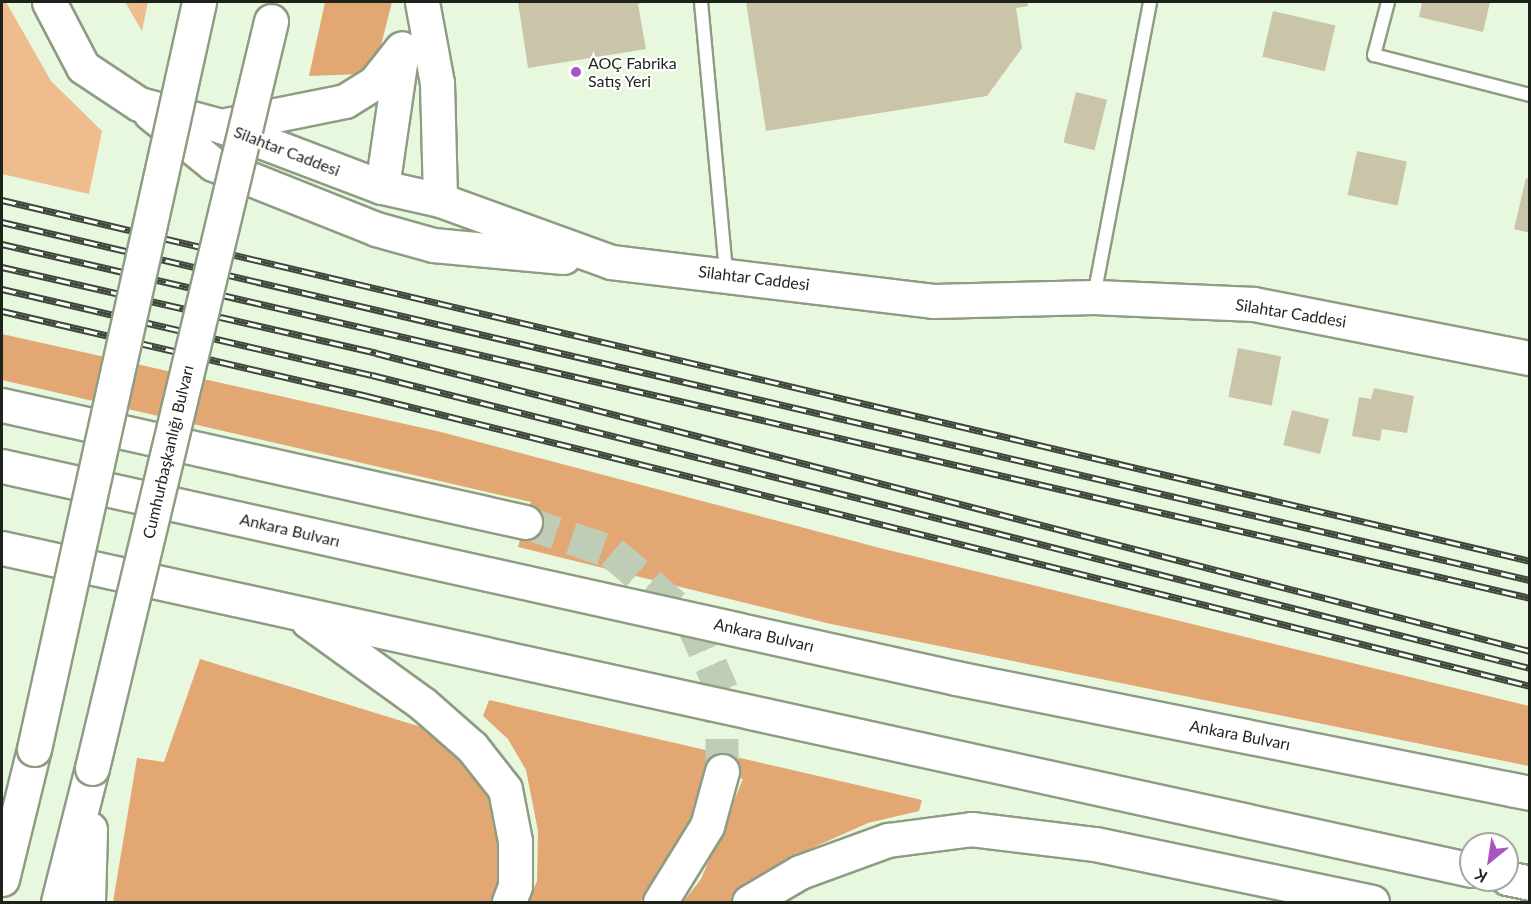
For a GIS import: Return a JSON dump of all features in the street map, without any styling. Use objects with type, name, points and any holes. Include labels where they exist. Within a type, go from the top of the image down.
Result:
[{"type":"main road","name":"Silahtar Caddesi","points":[[49,2],[83,67],[139,104],[221,126],[382,187],[440,200],[611,262],[933,300],[1094,297],[1254,304],[1530,358]]},
{"type":"main road","points":[[2,879],[7,831],[34,749],[199,2]]},
{"type":"main road","points":[[375,229],[402,48],[414,2]]},
{"type":"main road","points":[[422,2],[437,83],[440,200],[433,245]]},
{"type":"main road","name":"Cumhurbaşkanlığı Bulvarı","points":[[58,903],[273,11]]},
{"type":"main road","points":[[221,126],[345,101],[375,82],[402,48]]},
{"type":"main road","points":[[139,104],[213,164],[375,229],[433,245],[611,262]]},
{"type":"main road","points":[[2,405],[525,522]]},
{"type":"main road","name":"Ankara Bulvarı","points":[[2,466],[956,678],[1530,793]]},
{"type":"main road","points":[[2,548],[1459,867]]},
{"type":"main road","points":[[297,613],[423,704],[472,747],[505,789],[515,841],[515,886],[509,903]]},
{"type":"main road","points":[[88,903],[92,768]]},
{"type":"main road","points":[[660,903],[707,826],[722,771]]},
{"type":"main road","points":[[749,903],[800,872],[888,840],[971,829],[1095,844],[1372,903]]},
{"type":"lane","points":[[701,2],[726,274]]},
{"type":"lane","points":[[1094,297],[1150,2]]},
{"type":"lane","points":[[1388,2],[1374,55],[1530,95]]},
{"type":"shaded area","points":[[2,2],[6,2],[51,81],[102,131],[89,194],[2,174]]},
{"type":"shaded area","points":[[125,2],[148,2],[142,31]]},
{"type":"shaded area","points":[[325,2],[392,2],[377,61],[362,74],[309,76]]},
{"type":"shaded area","points":[[2,334],[441,432],[880,548],[1529,706],[1529,766],[831,624],[518,547],[531,502],[2,380]]},
{"type":"shaded area","points":[[200,659],[434,731],[472,757],[495,801],[506,860],[492,902],[113,902],[137,758],[164,762]]},
{"type":"shaded area","points":[[489,700],[922,800],[919,811],[868,823],[801,853],[733,902],[683,902],[701,879],[743,779],[705,770],[689,824],[661,879],[640,902],[528,902],[537,881],[538,831],[526,770],[508,739],[483,716]]},
{"type":"building","points":[[518,2],[644,2],[638,4],[646,49],[528,68]]},
{"type":"building","points":[[746,2],[1027,2],[1028,6],[1016,8],[1022,48],[987,96],[766,131]]},
{"type":"building","points":[[1422,2],[1490,2],[1483,32],[1419,17]]},
{"type":"building","points":[[1273,11],[1335,25],[1325,71],[1262,57]]},
{"type":"building","points":[[1076,92],[1107,100],[1094,150],[1063,142]]},
{"type":"building","points":[[1357,151],[1407,162],[1398,206],[1348,195]]},
{"type":"building","points":[[1526,178],[1530,179],[1530,233],[1514,229]]},
{"type":"building","points":[[1238,348],[1281,356],[1272,405],[1228,397]]},
{"type":"building","points":[[1374,388],[1414,396],[1407,433],[1382,429],[1380,441],[1352,436],[1359,397],[1371,399]]},
{"type":"building","points":[[1292,410],[1329,419],[1320,454],[1283,445]]},
{"type":"tunnel","points":[[525,522],[612,552],[691,620],[722,690],[722,771]]},
{"type":"railway","points":[[2,200],[1530,561]]},
{"type":"railway","points":[[2,222],[1530,580]]},
{"type":"railway","points":[[2,244],[1530,598]]},
{"type":"railway","points":[[2,267],[376,353],[1530,651]]},
{"type":"railway","points":[[2,289],[372,375],[1530,668]]},
{"type":"railway","points":[[2,311],[367,396],[1530,686]]},
{"type":"place","name":"AOÇ Fabrika Satış Yeri","points":[[576,72]]}]
